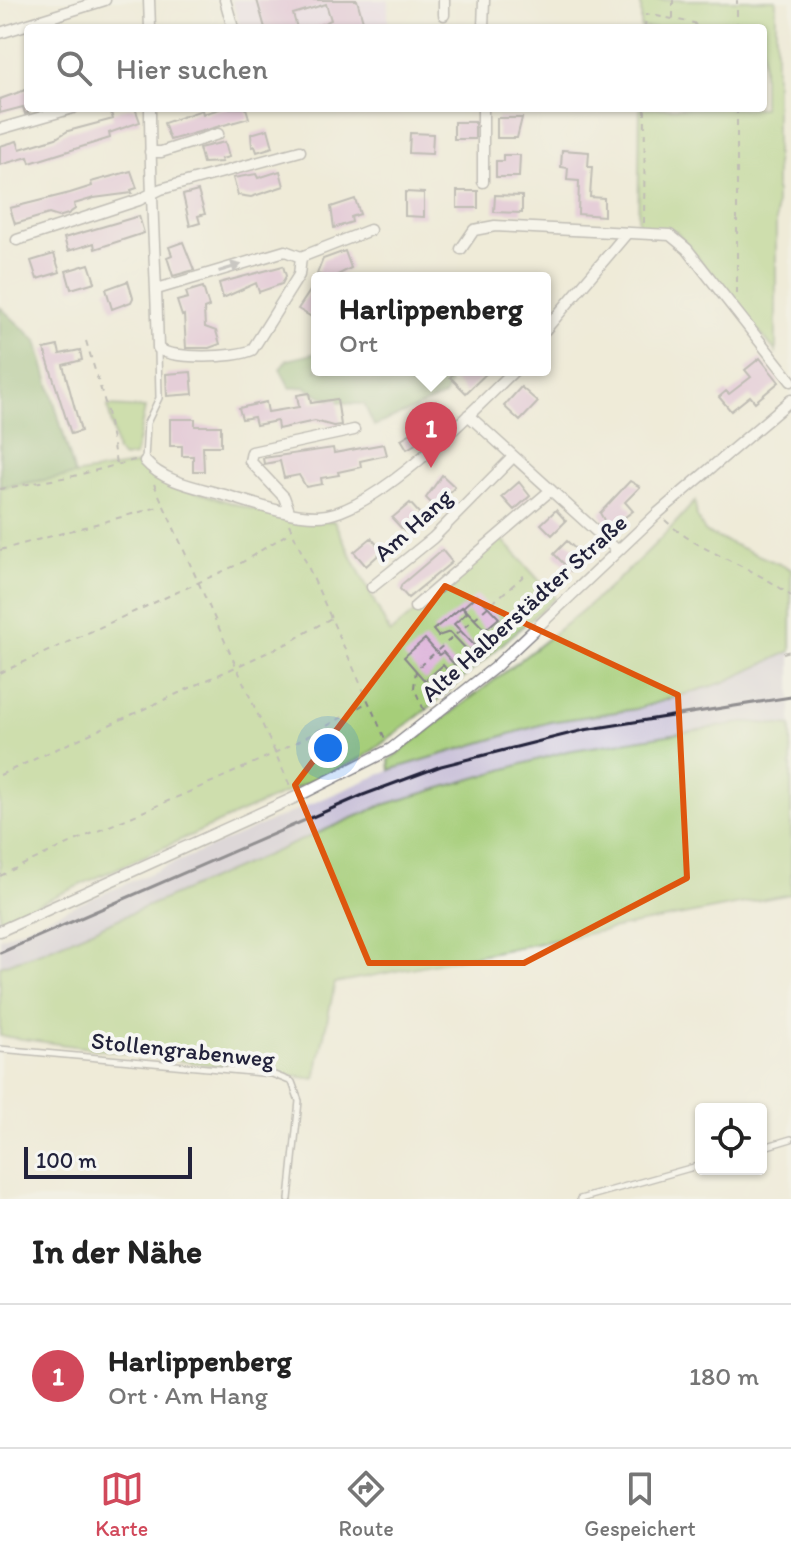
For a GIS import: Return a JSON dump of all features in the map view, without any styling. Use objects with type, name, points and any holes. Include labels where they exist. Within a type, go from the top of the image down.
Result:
[{"type":"street","points":[[25,24],[81,4],[105,0]]},
{"type":"street","points":[[149,0],[150,24]]},
{"type":"street","points":[[225,0],[232,24]]},
{"type":"street","points":[[444,0],[444,15]]},
{"type":"street","points":[[483,24],[484,0]]},
{"type":"street","points":[[0,33],[24,24]]},
{"type":"street","points":[[0,129],[59,112]]},
{"type":"street","points":[[150,112],[158,348],[164,354],[179,356],[252,350],[299,275],[301,257]]},
{"type":"street","points":[[483,112],[483,182]]},
{"type":"street","points":[[150,152],[161,152],[218,134]]},
{"type":"street","points":[[17,240],[151,193],[300,151]]},
{"type":"street","points":[[461,249],[468,235],[483,227],[670,235],[791,381]]},
{"type":"street","points":[[157,289],[285,251],[301,257],[370,230]]},
{"type":"street","points":[[551,323],[627,233]]},
{"type":"street","name":"Am Hang","points":[[145,461],[170,478],[289,511],[317,517],[331,515],[373,494],[436,447],[509,376]]},
{"type":"street","name":"Alte Halberstädter Straße","points":[[0,931],[296,797],[391,749],[432,720],[530,636],[658,513],[791,400]]},
{"type":"street","points":[[468,415],[618,551]]},
{"type":"street","points":[[289,511],[284,497],[250,461],[252,452],[354,430]]},
{"type":"street","name":"Am Hang","points":[[372,587],[433,538],[513,457]]},
{"type":"street","points":[[415,607],[551,490]]},
{"type":"lane","points":[[145,461],[147,423],[159,398],[158,348]]},
{"type":"lane","name":"Stollengrabenweg","points":[[0,1049],[272,1074],[292,1082],[299,1101],[289,1199]]},
{"type":"lane","points":[[767,1146],[791,1139]]},
{"type":"lane","points":[[580,1199],[695,1167]]},
{"type":"path","points":[[673,0],[673,18]]},
{"type":"path","points":[[737,0],[737,24]]},
{"type":"path","points":[[645,24],[646,14],[695,24]]},
{"type":"path","points":[[644,233],[645,112]]},
{"type":"path","points":[[733,308],[737,302],[737,112]]},
{"type":"path","points":[[86,341],[106,406],[116,463]]},
{"type":"path","points":[[0,489],[74,476],[116,463],[145,461]]},
{"type":"path","points":[[154,483],[296,797]]},
{"type":"path","points":[[0,550],[163,505]]},
{"type":"path","points":[[289,511],[290,532],[391,749]]},
{"type":"path","points":[[658,513],[687,538],[771,581],[791,596]]},
{"type":"path","points":[[0,673],[241,563],[290,532]]},
{"type":"path","points":[[432,720],[414,688],[416,669],[527,573]]},
{"type":"path","points":[[0,775],[288,643],[331,618]]},
{"type":"path","points":[[783,653],[791,651]]},
{"type":"path","points":[[0,876],[86,833],[340,720],[369,701]]},
{"type":"highlighted area","points":[[445,586],[678,695],[687,878],[524,963],[369,963],[295,785]]},
{"type":"shaded area","points":[[232,0],[388,0],[388,24],[239,24]]},
{"type":"shaded area","points":[[791,651],[791,726],[748,722],[567,751],[383,805],[46,950],[0,966],[0,938],[390,770],[547,723],[636,709],[725,682]]},
{"type":"green space","points":[[641,0],[776,0],[776,352],[676,232],[638,227],[640,112],[767,112],[767,24],[641,24]]},
{"type":"green space","points":[[0,307],[37,341],[75,475],[0,487]]},
{"type":"green space","points":[[311,354],[311,376],[450,376],[449,386],[444,396],[374,426],[364,404],[333,400],[305,387],[290,388],[280,369],[287,360]]},
{"type":"green space","points":[[108,406],[145,408],[135,456],[123,458],[117,452]]},
{"type":"green space","points":[[139,464],[156,480],[295,522],[334,521],[390,633],[502,539],[555,598],[430,707],[363,758],[0,921],[0,487]]},
{"type":"green space","points":[[695,501],[697,517],[706,533],[791,569],[791,651],[725,682],[636,709],[550,722],[390,770],[389,760],[588,606],[662,538]]},
{"type":"green space","points":[[748,722],[791,726],[791,894],[335,983],[315,1079],[0,1036],[0,966],[46,950],[383,805],[567,751]]},
{"type":"building","points":[[257,0],[357,0],[364,24],[322,24],[331,20],[326,4],[293,14],[296,24],[264,24]]},
{"type":"building","points":[[24,90],[24,110],[23,107],[0,113],[0,99]]},
{"type":"building","points":[[136,112],[140,122],[109,133],[110,138],[30,163],[28,157],[0,165],[0,146],[17,141],[20,149],[113,119],[111,113]]},
{"type":"building","points":[[196,112],[247,112],[249,118],[170,140],[164,123]]},
{"type":"building","points":[[497,118],[522,118],[517,138],[497,138]]},
{"type":"building","points":[[454,122],[475,122],[475,139],[454,139]]},
{"type":"building","points":[[268,129],[273,147],[257,152],[255,146],[252,147],[251,134]]},
{"type":"building","points":[[410,133],[433,134],[432,154],[409,153]]},
{"type":"building","points":[[225,142],[229,157],[221,159],[222,162],[203,163],[199,148]]},
{"type":"building","points":[[562,150],[589,152],[588,167],[592,167],[590,197],[604,198],[604,216],[578,214],[579,181],[567,180],[568,168],[561,167]]},
{"type":"building","points":[[503,155],[520,155],[519,177],[496,177],[496,161],[503,161]]},
{"type":"building","points":[[131,171],[137,188],[131,190],[132,193],[94,198],[74,204],[75,209],[68,214],[58,217],[49,214],[15,224],[10,208],[70,193],[92,186],[91,182]]},
{"type":"building","points":[[280,171],[284,186],[251,197],[238,195],[233,178],[256,174],[258,178]]},
{"type":"building","points":[[198,191],[205,214],[198,216],[200,223],[190,226],[183,195]]},
{"type":"building","points":[[457,191],[478,191],[478,208],[457,208]]},
{"type":"building","points":[[405,192],[424,193],[424,217],[405,216]]},
{"type":"building","points":[[495,195],[522,196],[522,213],[494,212]]},
{"type":"building","points":[[355,199],[360,214],[351,217],[352,222],[334,228],[331,207]]},
{"type":"building","points":[[139,216],[144,233],[95,249],[94,243],[68,251],[64,238]]},
{"type":"building","points":[[183,242],[194,270],[173,276],[167,257],[172,255],[169,247]]},
{"type":"building","points":[[345,251],[351,268],[343,272],[318,272],[323,259]]},
{"type":"building","points":[[54,254],[60,272],[37,279],[31,261]]},
{"type":"building","points":[[89,264],[95,282],[71,289],[66,271]]},
{"type":"building","points":[[283,266],[286,276],[282,284],[259,292],[256,283],[223,298],[219,283]]},
{"type":"building","points":[[128,281],[133,298],[131,302],[112,309],[106,289]]},
{"type":"building","points":[[203,287],[209,307],[204,309],[205,327],[216,331],[220,344],[209,348],[186,348],[184,315],[177,301],[188,298],[186,292]]},
{"type":"building","points":[[310,291],[311,317],[298,309]]},
{"type":"building","points":[[58,346],[60,354],[80,350],[82,360],[63,365],[81,431],[71,434],[44,349]]},
{"type":"building","points":[[760,358],[779,382],[755,402],[750,396],[731,411],[719,397],[726,391],[729,394],[751,377],[745,370]]},
{"type":"building","points":[[191,372],[193,394],[167,396],[166,374]]},
{"type":"building","points":[[451,376],[484,376],[466,393]]},
{"type":"building","points":[[521,387],[538,402],[520,421],[504,406]]},
{"type":"building","points":[[309,393],[311,403],[337,399],[341,425],[315,421],[278,429],[277,421],[256,425],[254,417],[242,419],[239,408],[266,402],[268,412],[299,407],[297,395]]},
{"type":"building","points":[[170,419],[195,419],[195,426],[221,426],[221,446],[203,446],[204,471],[193,471],[193,456],[182,456],[182,446],[170,446]]},
{"type":"building","points":[[425,425],[431,435],[407,449],[401,439]]},
{"type":"building","points":[[384,444],[387,455],[360,461],[361,467],[321,478],[322,484],[306,487],[299,475],[284,478],[280,461],[264,464],[263,458],[333,448],[334,453]]},
{"type":"building","points":[[442,475],[455,487],[436,508],[426,498]]},
{"type":"building","points":[[630,481],[640,487],[625,502],[633,511],[609,529],[600,513]]},
{"type":"building","points":[[519,482],[530,496],[514,510],[502,497]]},
{"type":"building","points":[[410,503],[420,514],[404,531],[392,518]]},
{"type":"building","points":[[556,510],[566,521],[552,535],[541,524]]},
{"type":"building","points":[[371,538],[383,551],[366,566],[354,552]]},
{"type":"building","points":[[567,541],[584,557],[571,571],[554,554]]},
{"type":"building","points":[[442,550],[452,562],[408,598],[400,589],[402,584]]},
{"type":"building","points":[[477,595],[499,618],[485,630],[463,607]]},
{"type":"building","points":[[462,607],[467,613],[454,624],[475,646],[469,652],[450,632],[438,636],[433,630]]},
{"type":"building","points":[[425,639],[439,655],[443,652],[455,665],[448,671],[443,665],[425,681],[404,657]]},
{"type":"railway","points":[[0,953],[363,795],[441,766],[584,730],[791,697]]},
{"type":"place","name":"Harlippenberg","points":[[431,468]]}]
